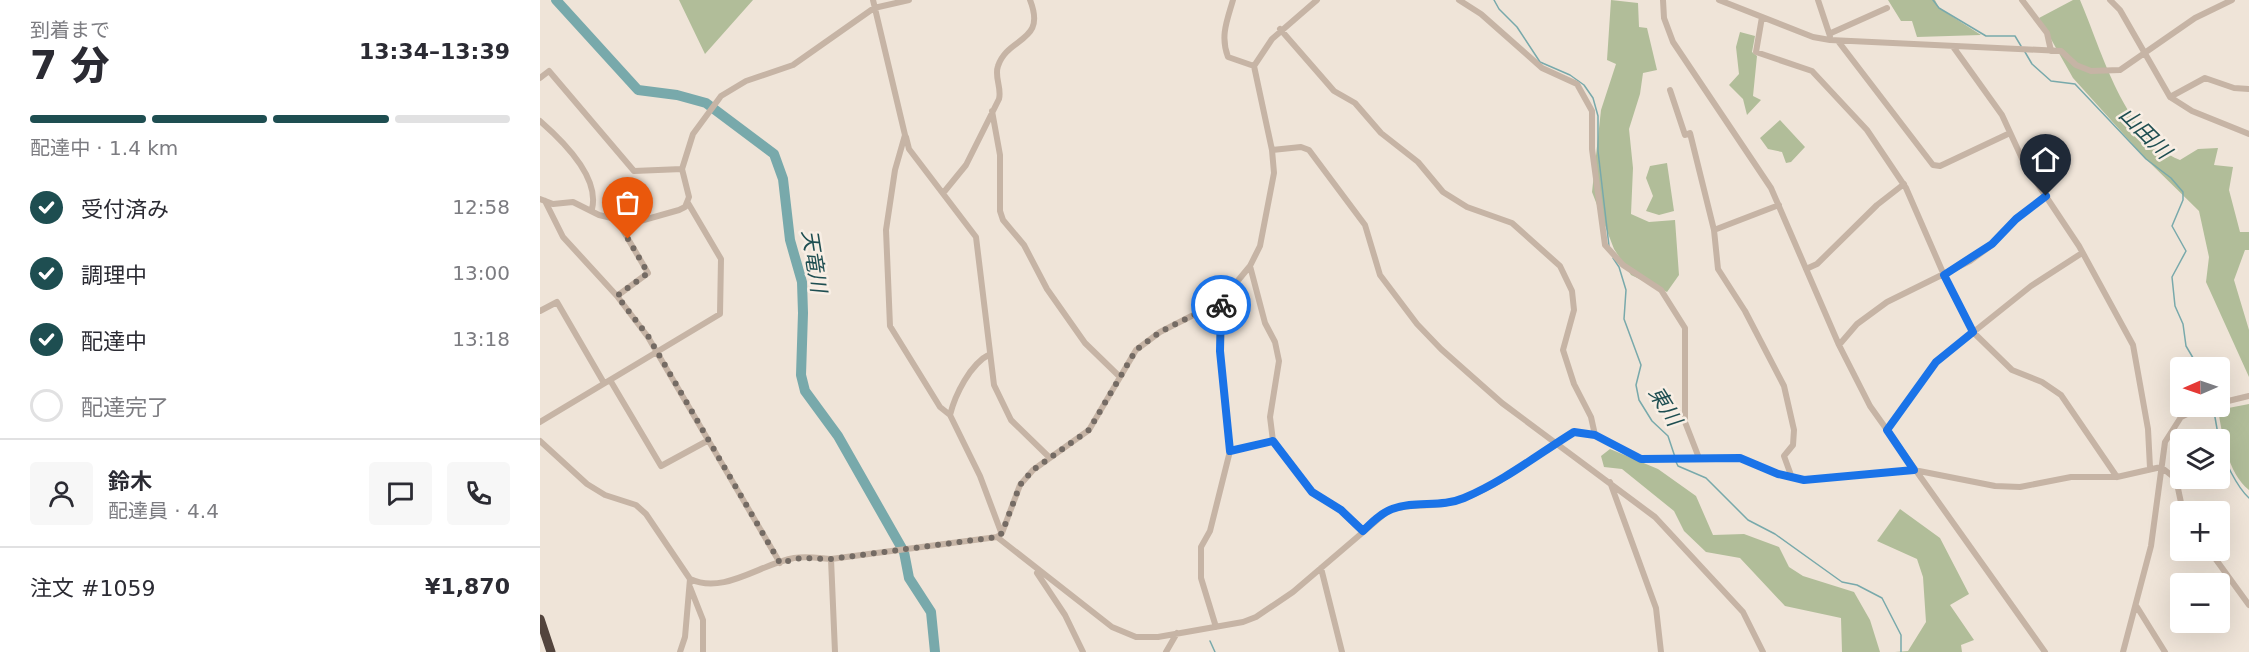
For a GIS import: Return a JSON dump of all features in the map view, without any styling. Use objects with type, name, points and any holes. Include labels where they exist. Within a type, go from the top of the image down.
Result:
[{"type":"highway","points":[[540,620],[551,652]]},
{"type":"street","points":[[873,0],[909,149],[976,237],[994,385],[999,400],[1011,420],[1049,458]]},
{"type":"street","points":[[540,422],[717,316],[721,308],[721,259],[688,202],[689,189],[682,168],[693,134],[721,96],[747,81],[793,65],[874,8],[909,0]]},
{"type":"street","points":[[944,192],[966,165],[1001,92],[997,68],[1003,57],[1032,28],[1036,16],[1030,0]]},
{"type":"street","points":[[1233,0],[1222,37],[1224,47],[1228,57],[1254,66]]},
{"type":"street","points":[[999,535],[1020,485],[1033,470],[1089,430],[1136,350],[1160,332],[1221,301],[1250,266],[1260,246],[1274,173],[1272,150],[1254,66],[1261,52],[1280,29],[1317,0]]},
{"type":"street","points":[[1459,0],[1482,14],[1542,68],[1577,84],[1592,111],[1592,149],[1605,245],[1623,265],[1661,290],[1685,328],[1685,422],[1699,458]]},
{"type":"street","points":[[1663,0],[1664,18],[1673,42],[1759,168],[1779,205],[1839,345],[1865,397],[1914,470],[2045,652]]},
{"type":"street","points":[[1719,0],[1762,17],[1838,41],[2061,51],[2083,69],[2104,72],[2120,70],[2147,54],[2195,18],[2232,0]]},
{"type":"street","points":[[1818,0],[1830,37]]},
{"type":"street","points":[[2022,0],[2047,33],[2051,51]]},
{"type":"street","points":[[2110,0],[2120,10],[2170,97],[2192,111],[2249,135]]},
{"type":"street","points":[[1830,37],[1887,8]]},
{"type":"street","points":[[1762,17],[1756,52],[1812,71],[1867,130],[1904,184],[1944,275],[1973,332],[2012,370],[2042,382],[2061,395],[2117,477]]},
{"type":"street","points":[[1280,29],[1334,91],[1354,104],[1381,134],[1418,162],[1443,192],[1467,207],[1512,224],[1560,266],[1570,285],[1574,310],[1563,350],[1574,384],[1591,417],[1595,435]]},
{"type":"street","points":[[1838,41],[1899,117],[1933,165],[1940,165],[2010,133]]},
{"type":"street","points":[[1954,48],[2002,116],[2025,165],[2082,253],[2136,356],[2148,429],[2150,468]]},
{"type":"street","points":[[540,78],[549,71],[634,171],[682,168]]},
{"type":"street","points":[[2170,97],[2205,78],[2234,88],[2249,89]]},
{"type":"street","points":[[1670,90],[1685,135],[1690,133],[1714,230],[1720,275],[1745,311],[1789,400],[1793,445],[1784,456],[1792,478]]},
{"type":"street","points":[[992,111],[999,155],[1000,211],[1003,220],[1024,245],[1047,289],[1085,343],[1120,377]]},
{"type":"street","points":[[540,121],[566,146],[584,173],[593,191],[592,209]]},
{"type":"street","points":[[905,135],[895,170],[886,230],[890,326],[940,407],[950,415],[980,476],[999,535],[1032,567],[1112,627],[1136,637],[1216,627],[1256,617],[1293,592],[1389,510],[1403,505],[1450,503],[1464,498],[1525,466],[1574,432],[1595,435],[1641,459],[1740,458],[1792,478],[1841,479],[1914,470],[1995,486],[2020,487],[2071,477],[2117,477],[2161,467],[2176,479],[2181,501]]},
{"type":"street","points":[[1272,150],[1301,147],[1309,150],[1365,225],[1380,275],[1417,324],[1441,349],[1502,403],[1555,444],[1610,481],[1655,517],[1743,612],[1763,652]]},
{"type":"street","points":[[1806,268],[1817,264],[1877,205],[1904,184]]},
{"type":"street","points":[[1839,345],[1857,324],[1887,302],[1944,275],[1992,244],[2016,219],[2046,196]]},
{"type":"street","points":[[542,200],[553,204],[573,202],[617,220],[633,223],[673,213],[688,202]]},
{"type":"street","points":[[542,200],[563,237],[617,296],[656,352],[780,563]]},
{"type":"street","points":[[1714,230],[1779,205]]},
{"type":"street","points":[[617,220],[648,273],[617,296]]},
{"type":"street","points":[[1887,430],[1936,362],[2031,286],[2082,253]]},
{"type":"street","points":[[1250,266],[1265,323],[1275,342],[1279,361],[1270,417],[1273,441],[1312,492],[1341,510],[1363,531]]},
{"type":"street","points":[[1216,627],[1201,578],[1202,547],[1210,531],[1230,451],[1220,351],[1221,301]]},
{"type":"street","points":[[540,311],[557,302],[661,466],[707,441]]},
{"type":"street","points":[[950,415],[952,404],[970,374],[980,360],[990,354]]},
{"type":"street","points":[[2230,401],[2249,396]]},
{"type":"street","points":[[2123,652],[2137,607],[2154,531],[2165,442],[2172,427],[2181,417]]},
{"type":"street","points":[[540,441],[586,484],[605,495],[636,505],[646,513],[690,583],[703,620],[703,652]]},
{"type":"street","points":[[1230,451],[1273,441]]},
{"type":"street","points":[[1610,481],[1656,608],[1661,652]]},
{"type":"street","points":[[690,583],[720,584],[780,563],[810,556],[831,559],[999,535]]},
{"type":"street","points":[[831,559],[835,652]]},
{"type":"street","points":[[2217,561],[2249,605]]},
{"type":"street","points":[[1032,567],[1065,615],[1083,652]]},
{"type":"street","points":[[1321,568],[1342,652]]},
{"type":"street","points":[[680,652],[685,637],[690,583]]},
{"type":"street","points":[[2137,607],[2165,652]]},
{"type":"street","points":[[1166,652],[1177,633]]},
{"type":"green space","points":[[679,0],[753,0],[705,54]]},
{"type":"green space","points":[[1611,0],[1638,3],[1639,27],[1647,28],[1657,70],[1643,73],[1640,94],[1629,129],[1633,168],[1631,214],[1649,222],[1675,220],[1679,275],[1667,292],[1631,275],[1614,249],[1592,192],[1601,110],[1616,64],[1607,60]]},
{"type":"green space","points":[[1888,0],[1935,0],[1939,8],[1981,35],[1917,37],[1912,21],[1901,21]]},
{"type":"green space","points":[[2073,0],[2080,0],[2117,90],[2144,132],[2161,149],[2180,160],[2198,149],[2218,148],[2214,165],[2233,167],[2229,190],[2240,232],[2249,232],[2249,250],[2245,250],[2234,280],[2249,330],[2249,377],[2206,282],[2209,257],[2199,211],[2146,159],[2073,78],[2039,18]]},
{"type":"green space","points":[[1740,32],[1755,36],[1752,52],[1757,56],[1753,96],[1761,100],[1747,115],[1743,99],[1729,85],[1739,74],[1736,47]]},
{"type":"green space","points":[[1780,120],[1805,147],[1791,162],[1786,163],[1782,152],[1768,149],[1760,138]]},
{"type":"green space","points":[[1667,163],[1674,211],[1659,215],[1646,211],[1653,196],[1646,178],[1650,166]]},
{"type":"green space","points":[[2249,404],[2249,490],[2236,474],[2230,461],[2230,429],[2222,429],[2219,417],[2230,417],[2230,408]]},
{"type":"green space","points":[[1610,449],[1658,469],[1696,496],[1713,535],[1744,534],[1779,547],[1789,567],[1803,576],[1854,592],[1870,620],[1880,652],[1842,652],[1841,618],[1785,606],[1740,558],[1706,552],[1684,531],[1674,511],[1622,469],[1604,467],[1601,456]]},
{"type":"green space","points":[[1900,509],[1940,538],[1969,594],[1950,605],[1974,640],[1961,645],[1962,652],[1895,652],[1908,651],[1926,622],[1923,577],[1917,559],[1877,541]]},
{"type":"waterway","name":"天竜川","points":[[556,0],[638,90],[677,95],[706,103],[774,154],[783,179],[790,240],[802,282],[801,375],[805,391],[838,436],[904,552],[909,578],[931,612],[935,652]]},
{"type":"waterway","name":"東川","points":[[1494,0],[1499,9],[1517,27],[1540,62],[1570,75],[1584,85],[1593,98],[1598,116],[1598,151],[1609,246]]},
{"type":"waterway","name":"山田川","points":[[1933,0],[1939,8],[1986,36],[2015,36],[2021,46]]},
{"type":"waterway","name":"山田川","points":[[2025,52],[2032,64],[2051,81],[2075,84],[2146,159],[2171,178],[2183,192],[2183,200],[2172,226],[2186,251],[2172,277],[2175,306],[2183,324],[2186,346],[2192,357]]},
{"type":"waterway","name":"東川","points":[[1613,258],[1619,267],[1626,290],[1624,319],[1641,365],[1636,385],[1639,400],[1652,421],[1668,436],[1675,457]]},
{"type":"waterway","name":"山田川","points":[[2215,417],[2217,429]]},
{"type":"waterway","name":"東川","points":[[1676,462],[1678,466],[1706,478],[1748,520],[1775,534],[1842,582],[1857,585],[1882,598],[1901,635],[1901,652]]},
{"type":"waterway","name":"山田川","points":[[2230,470],[2249,498]]},
{"type":"waterway","points":[[1210,641],[1215,652]]},
{"type":"way so far","points":[[628,239],[648,273],[617,296],[648,336],[780,563],[810,556],[831,559],[997,537],[1002,533],[1008,511],[1020,485],[1033,470],[1089,430],[1107,403],[1136,350],[1160,332],[1221,301],[1221,305]]},
{"type":"route","points":[[1221,305],[1220,351],[1230,451],[1273,441],[1312,492],[1341,510],[1363,531],[1389,510],[1403,505],[1450,503],[1464,498],[1525,466],[1574,432],[1595,435],[1641,459],[1740,458],[1778,474],[1804,480],[1841,479],[1914,470],[1887,430],[1936,362],[1973,332],[1944,275],[1970,261],[1992,244],[2016,219],[2046,196]]}]
